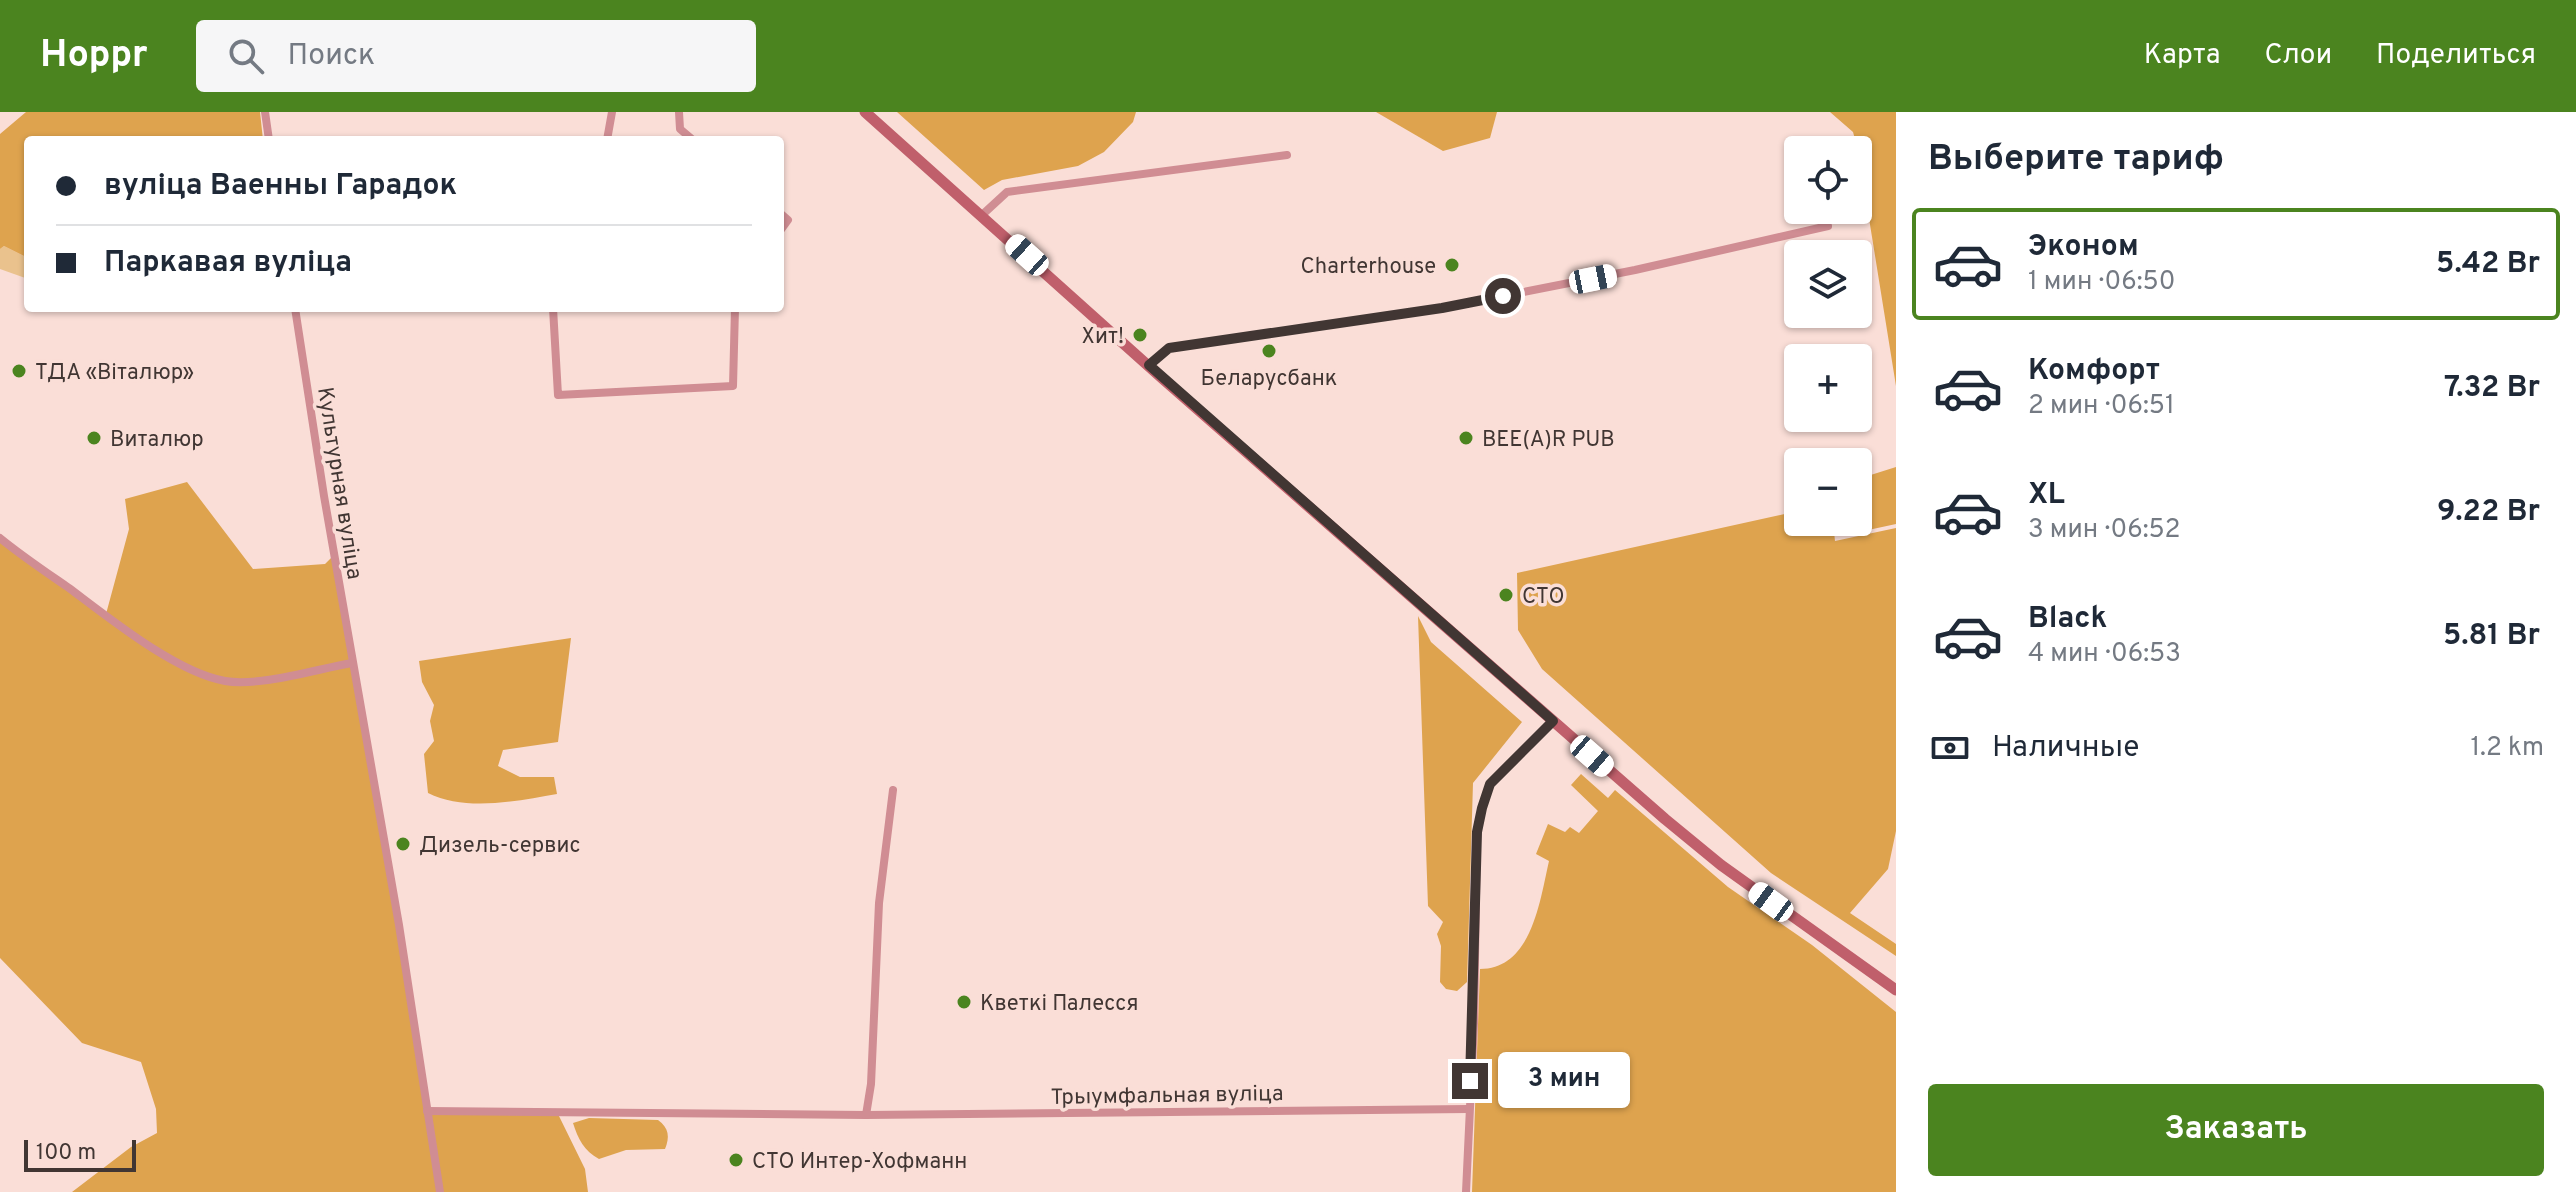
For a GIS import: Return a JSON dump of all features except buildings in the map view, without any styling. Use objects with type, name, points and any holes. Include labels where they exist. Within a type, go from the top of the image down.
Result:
[{"type":"main road","points":[[865,112],[1553,721],[1721,865],[1896,990]]},
{"type":"street","points":[[265,112],[268,136]]},
{"type":"street","points":[[608,136],[612,112]]},
{"type":"street","points":[[679,112],[680,129],[688,136]]},
{"type":"street","points":[[982,215],[1007,192],[1287,155]]},
{"type":"street","points":[[1149,365],[1169,348],[1442,308],[1635,270],[1828,226]]},
{"type":"street","name":"Культурная вуліца","points":[[296,312],[352,663],[399,925],[440,1192]]},
{"type":"street","points":[[553,312],[558,395],[733,386],[735,312]]},
{"type":"street","points":[[0,538],[106,615],[165,654],[208,676],[227,682],[251,682],[352,663]]},
{"type":"street","points":[[1466,1192],[1474,1023],[1477,832],[1482,808],[1494,779],[1553,721]]},
{"type":"street","points":[[866,1115],[871,1084],[879,903],[893,790]]},
{"type":"street","name":"Трыумфальная вуліца","points":[[427,1111],[866,1115],[1469,1109]]},
{"type":"shaded area","points":[[26,112],[260,112],[263,136],[24,136],[24,256],[4,246],[0,249],[0,134]]},
{"type":"shaded area","points":[[897,112],[1136,112],[1133,122],[1104,152],[1078,166],[1002,180],[984,190]]},
{"type":"shaded area","points":[[1376,112],[1497,112],[1490,138],[1443,151]]},
{"type":"shaded area","points":[[1830,112],[1896,112],[1896,386],[1870,224],[1872,136],[1854,136]]},
{"type":"shaded area","points":[[4,246],[24,256],[24,278],[0,269],[0,249]]},
{"type":"shaded area","points":[[1896,467],[1896,524],[1872,529],[1872,475]]},
{"type":"shaded area","points":[[187,482],[253,569],[325,564],[334,555],[427,1111],[557,1112],[585,1169],[588,1192],[72,1192],[131,1147],[157,1133],[156,1109],[141,1062],[82,1043],[0,958],[0,538],[106,614],[129,529],[125,499]]},
{"type":"shaded area","points":[[1784,514],[1784,536],[1834,536],[1835,541],[1872,536],[1872,533],[1896,528],[1896,831],[1888,869],[1850,913],[1896,944],[1896,956],[1771,873],[1542,669],[1518,630],[1517,573]]},
{"type":"shaded area","points":[[1418,616],[1431,642],[1522,722],[1473,783],[1467,982],[1457,991],[1446,989],[1440,982],[1441,946],[1437,934],[1443,922],[1428,906]]},
{"type":"shaded area","points":[[571,638],[558,742],[503,750],[498,766],[520,777],[554,777],[557,794],[475,804],[443,799],[428,793],[424,754],[434,741],[430,721],[434,705],[422,682],[419,661]]},
{"type":"shaded area","points":[[1581,774],[1608,798],[1615,790],[1728,887],[1812,945],[1896,1012],[1896,1192],[1472,1192],[1480,969],[1498,966],[1511,958],[1531,930],[1549,861],[1536,854],[1548,824],[1565,832],[1570,827],[1579,833],[1598,811],[1571,785]]},
{"type":"shaded area","points":[[589,1118],[658,1120],[668,1133],[668,1141],[665,1149],[626,1150],[599,1159],[582,1144],[573,1123]]},
{"type":"place","name":"Charterhouse","points":[[1452,265]]},
{"type":"place","name":"Хит!","points":[[1140,335]]},
{"type":"place","name":"Беларусбанк","points":[[1269,351]]},
{"type":"place","name":"ТДА «Віталюр»","points":[[19,371]]},
{"type":"place","name":"Виталюр","points":[[94,438]]},
{"type":"place","name":"BEE(A)R PUB","points":[[1466,438]]},
{"type":"place","name":"СТО","points":[[1506,595]]},
{"type":"place","name":"Дизель-сервис","points":[[403,844]]},
{"type":"place","name":"Кветкі Палесся","points":[[964,1002]]},
{"type":"place","name":"СТО Интер-Хофманн","points":[[736,1160]]},
{"type":"route","points":[[1470,1081],[1477,832],[1482,808],[1494,779],[1553,721],[1149,365],[1169,348],[1442,308],[1503,296]]}]
